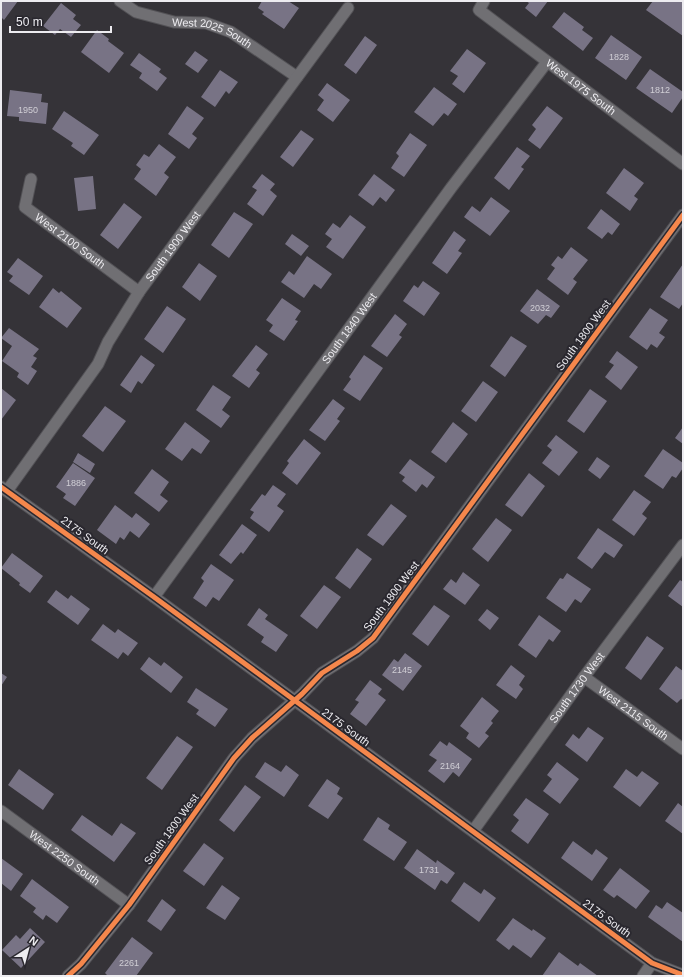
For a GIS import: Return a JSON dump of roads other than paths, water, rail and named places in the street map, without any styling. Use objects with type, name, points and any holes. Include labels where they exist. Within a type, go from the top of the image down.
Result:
[{"type":"street","name":"West 2025 South","points":[[120,1],[136,12],[174,22],[206,23],[231,32],[297,77]]},
{"type":"street","name":"West 1975 South","points":[[481,5],[547,62],[683,164]]},
{"type":"street","name":"South 1900 West","points":[[4,489],[98,364],[108,342],[139,292],[348,8]]},
{"type":"street","name":"South 1840 West","points":[[154,597],[446,194],[547,62]]},
{"type":"street","name":"West 2100 South","points":[[31,179],[25,207],[139,292]]},
{"type":"street","name":"South 1800 West","points":[[68,976],[81,964],[129,905],[234,758],[252,738],[294,701],[322,673],[357,651],[373,638],[683,215]]},
{"type":"street","name":"2175 South","points":[[4,489],[154,597],[652,963],[683,975]]},
{"type":"street","name":"South 1730 West","points":[[473,832],[584,677],[683,545]]},
{"type":"street","name":"West 2115 South","points":[[584,677],[683,748]]},
{"type":"street","name":"West 2250 South","points":[[1,811],[129,905]]},
{"type":"street","points":[[643,976],[652,963]]}]
